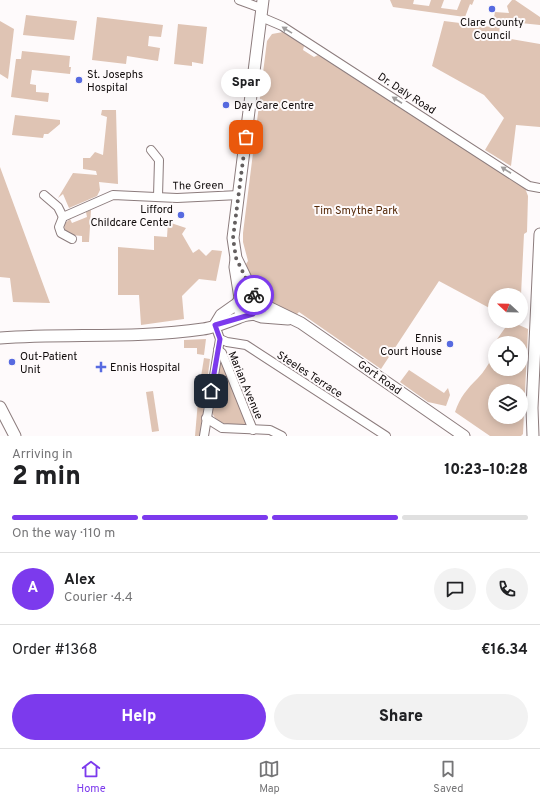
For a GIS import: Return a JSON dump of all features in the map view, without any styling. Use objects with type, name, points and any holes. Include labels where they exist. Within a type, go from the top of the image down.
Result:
[{"type":"main road","points":[[236,258],[256,299],[258,307],[250,315],[239,310],[235,267],[236,258],[233,238],[262,9]]},
{"type":"main road","points":[[532,434],[540,234]]},
{"type":"main road","points":[[215,325],[221,315],[246,295],[256,299]]},
{"type":"main road","name":"Gort Road","points":[[256,299],[301,323],[464,436]]},
{"type":"main road","name":"Gort Road","points":[[30,336],[135,335],[205,329],[250,315],[295,320]]},
{"type":"main road","points":[[0,331],[30,336]]},
{"type":"main road","points":[[0,338],[30,336]]},
{"type":"main road","points":[[0,407],[15,436]]},
{"type":"street","name":"Dr. Daly Road","points":[[239,0],[262,9],[282,26],[529,186],[540,188]]},
{"type":"street","name":"The Green","points":[[151,150],[159,160],[158,196]]},
{"type":"street","points":[[44,195],[58,207],[63,217],[59,227],[61,233],[72,239]]},
{"type":"street","name":"The Green","points":[[63,217],[113,195],[176,198],[239,195]]},
{"type":"street","points":[[204,436],[220,339],[215,325]]},
{"type":"street","name":"Steeles Terrace","points":[[220,339],[227,342],[246,345],[386,436]]},
{"type":"street","name":"Marian Avenue","points":[[218,350],[222,353],[253,430]]},
{"type":"street","name":"Marian Avenue","points":[[206,418],[222,428],[270,430],[282,436]]},
{"type":"green space","points":[[390,0],[414,0],[413,4],[429,6],[431,0],[444,0],[441,8],[457,10],[461,0],[474,0],[472,5],[470,4],[465,17],[393,7]]},
{"type":"green space","points":[[512,0],[515,0],[540,17],[540,25],[500,21],[499,37],[540,44],[540,127],[516,125],[511,166],[485,150],[504,118],[484,95],[432,66],[444,21],[492,27],[495,12],[509,13],[507,6]]},
{"type":"green space","points":[[26,15],[77,21],[74,40],[23,35]]},
{"type":"green space","points":[[97,17],[163,25],[161,37],[149,36],[148,46],[160,48],[158,61],[127,56],[126,64],[92,60]]},
{"type":"green space","points":[[0,21],[14,29],[8,79],[0,74]]},
{"type":"green space","points":[[178,24],[207,27],[203,64],[192,62],[192,66],[174,64]]},
{"type":"green space","name":"Tim Smythe Park","points":[[283,32],[304,46],[303,50],[314,57],[318,55],[525,188],[528,196],[527,232],[524,234],[521,288],[488,288],[488,307],[439,281],[381,369],[299,312],[296,315],[268,304],[254,285],[246,264],[248,261],[243,242],[243,233],[267,41],[272,34]]},
{"type":"green space","points":[[22,51],[70,56],[70,74],[32,70],[30,84],[36,85],[36,92],[49,93],[48,102],[11,97],[16,59],[21,59]]},
{"type":"green space","points":[[102,110],[116,110],[118,184],[99,182],[100,190],[97,196],[69,208],[63,194],[58,198],[73,173],[97,175],[96,171],[83,169],[83,158],[90,158],[95,152],[103,155],[107,117],[101,115]]},
{"type":"green space","points":[[15,115],[60,120],[60,124],[48,134],[44,134],[43,138],[12,135]]},
{"type":"green space","points":[[0,167],[50,303],[13,302],[10,278],[0,277]]},
{"type":"green space","points":[[91,210],[89,242],[82,242],[82,236],[71,235],[65,231],[64,224],[70,219],[72,223],[87,217],[86,212]]},
{"type":"green space","points":[[168,222],[186,228],[182,234],[193,253],[199,249],[206,256],[212,250],[222,251],[216,281],[199,279],[182,296],[184,319],[141,325],[139,295],[118,295],[118,247],[154,250],[154,236],[167,237]]},
{"type":"green space","points":[[505,328],[528,329],[528,336],[499,336]]},
{"type":"green space","points":[[206,339],[204,355],[197,354],[197,348],[184,348],[184,340]]},
{"type":"green space","points":[[220,356],[246,425],[223,423],[219,421],[212,413],[210,406]]},
{"type":"green space","points":[[204,358],[210,359],[200,436],[195,436],[199,389]]},
{"type":"green space","points":[[488,364],[488,376],[526,376],[525,384],[488,384],[488,424],[523,424],[523,434],[521,436],[490,436],[455,412],[464,394]]},
{"type":"green space","points":[[409,370],[444,393],[448,388],[450,395],[446,406],[428,402],[400,382]]},
{"type":"green space","points":[[153,391],[159,431],[152,432],[146,392]]},
{"type":"way so far","points":[[246,137],[233,238],[236,258],[254,295]]},
{"type":"place","name":"Clare County Council","points":[[492,9]]},
{"type":"place","name":"St. Josephs Hospital","points":[[79,80]]},
{"type":"place","name":"Day Care Centre","points":[[226,105]]},
{"type":"place","name":"Spar","points":[[246,137]]},
{"type":"place","name":"Lifford Childcare Center","points":[[181,215]]},
{"type":"place","name":"Ennis Court House","points":[[450,344]]},
{"type":"place","name":"Out-Patient Unit","points":[[12,362]]},
{"type":"place","name":"Ennis Hospital","points":[[101,367]]},
{"type":"route","points":[[211,391],[220,339],[215,325],[253,314],[257,310],[259,304],[254,295]]}]
